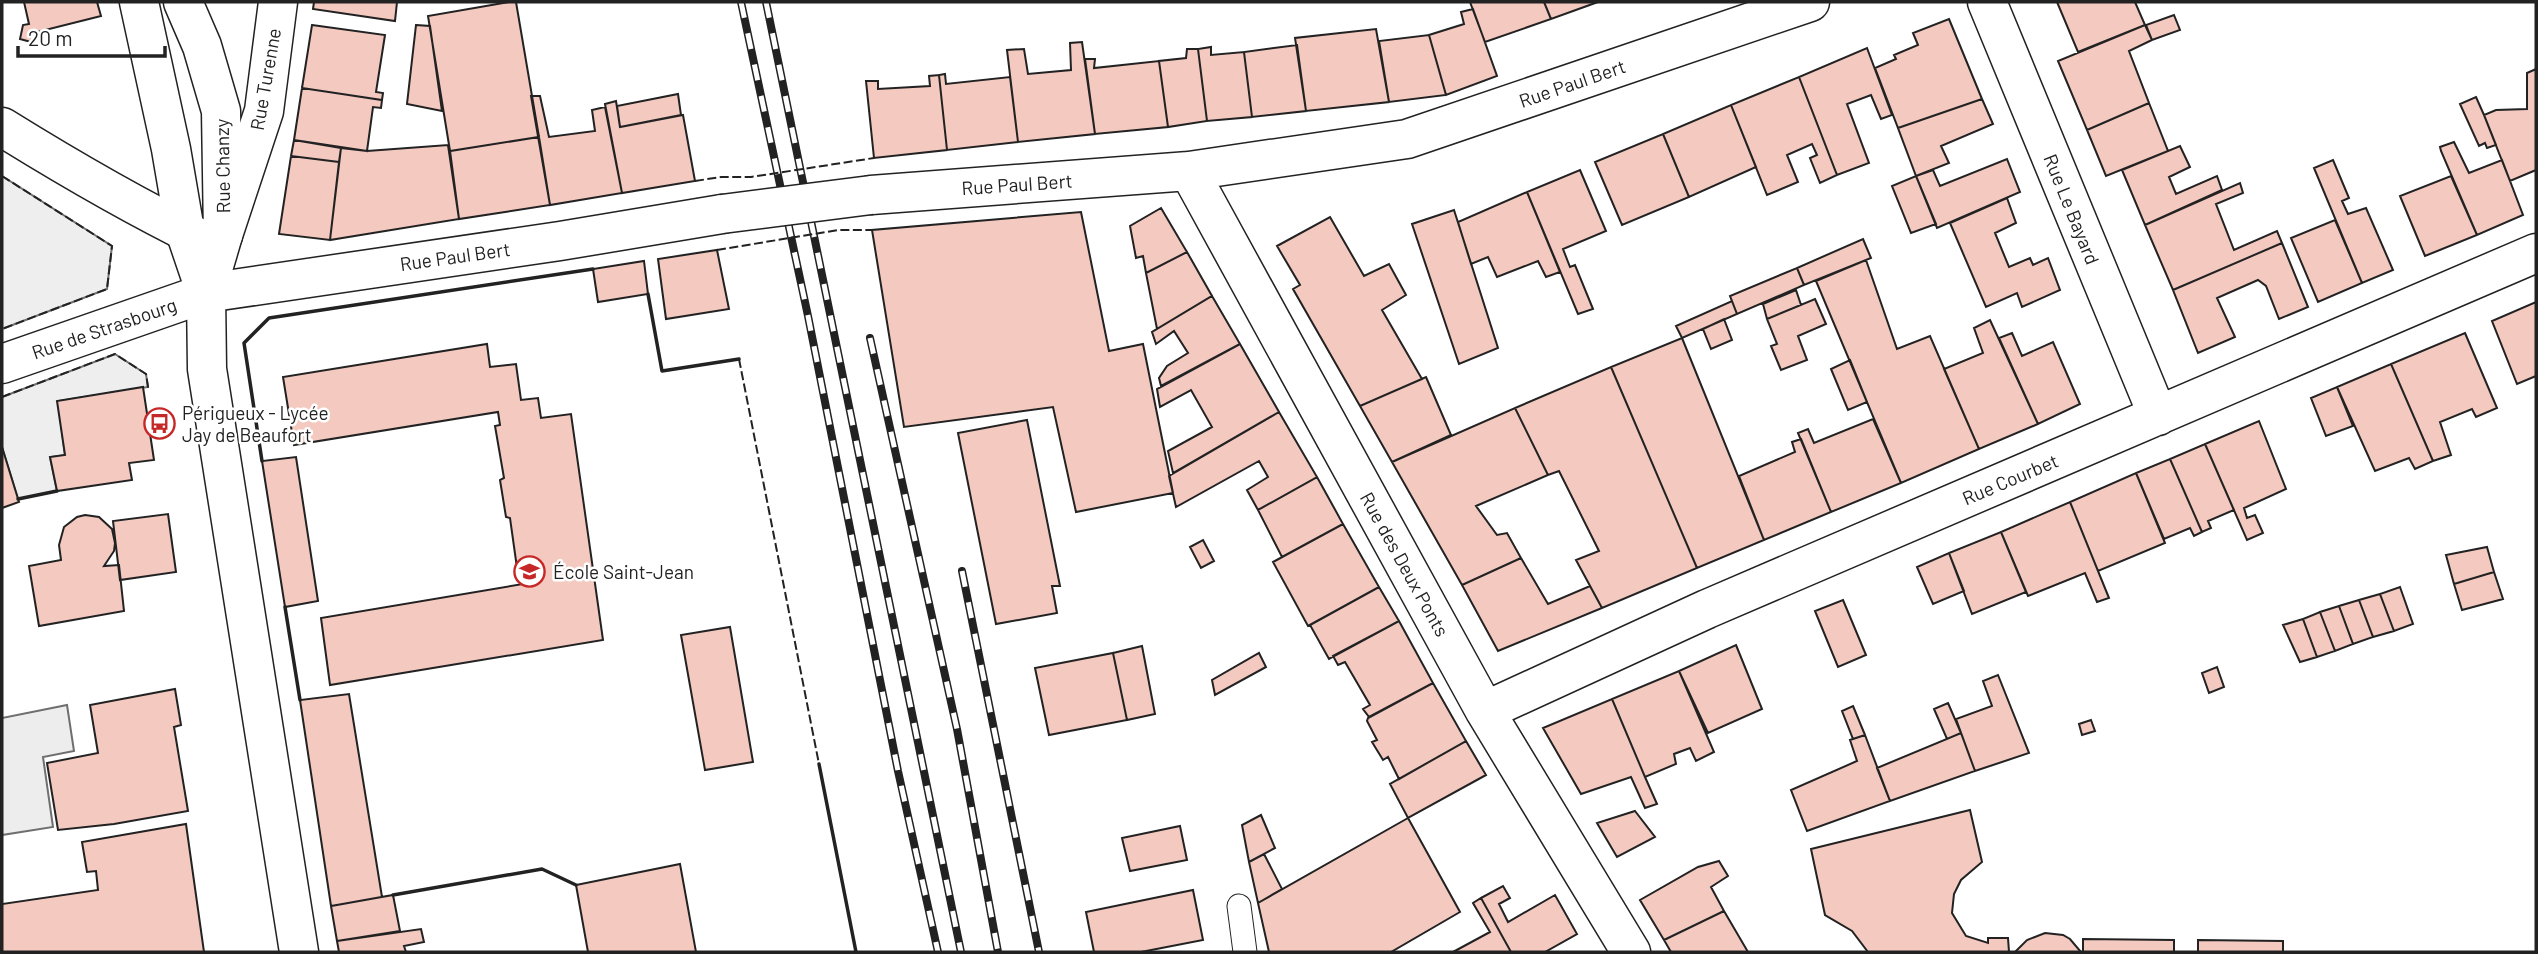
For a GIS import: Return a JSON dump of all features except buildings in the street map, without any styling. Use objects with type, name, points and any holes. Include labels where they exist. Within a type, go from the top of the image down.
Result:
[{"type":"street","points":[[139,2],[171,149],[185,231],[206,293],[207,369],[299,952]]},
{"type":"street","name":"Rue Chanzy","points":[[183,2],[202,46],[221,111],[223,235],[206,293]]},
{"type":"street","name":"Rue Turenne","points":[[223,235],[264,111],[278,2]]},
{"type":"street","name":"Rue Paul Bert","points":[[206,293],[560,241],[722,214],[871,195],[1189,171],[1407,139],[1810,2]]},
{"type":"street","name":"Rue Le Bayard","points":[[1987,2],[2158,416]]},
{"type":"street","points":[[2,127],[107,191],[205,241],[223,235]]},
{"type":"street","name":"Rue des Deux Ponts","points":[[1189,171],[1485,710],[1631,952]]},
{"type":"street","name":"Rue Courbet","points":[[1485,710],[1707,609],[2536,253]]},
{"type":"street","name":"Rue de Strasbourg","points":[[2,364],[206,293]]},
{"type":"lane","points":[[1239,906],[1245,952]]},
{"type":"shaded area","points":[[2,176],[112,246],[107,289],[2,329]]},
{"type":"shaded area","points":[[115,354],[146,374],[148,387],[58,401],[65,455],[50,457],[57,491],[18,499],[2,447],[2,397]]},
{"type":"shaded area","points":[[67,705],[74,751],[43,757],[53,827],[2,835],[2,718]]},
{"type":"railway","points":[[741,2],[808,316],[898,771],[938,952]]},
{"type":"railway","points":[[766,2],[961,952]]},
{"type":"railway","points":[[870,338],[957,729],[998,952]]},
{"type":"railway","points":[[962,571],[1039,952]]},
{"type":"fence","points":[[695,181],[721,177],[751,177],[874,158]]},
{"type":"fence","points":[[2,176],[112,246],[107,289],[2,329]]},
{"type":"fence","points":[[717,250],[838,230],[872,230]]},
{"type":"fence","points":[[2,397],[115,354],[146,374],[148,387],[143,387]]},
{"type":"fence","points":[[739,359],[819,764]]},
{"type":"wall","points":[[262,461],[244,343],[269,318],[593,269]]},
{"type":"wall","points":[[648,294],[662,371],[739,359]]},
{"type":"wall","points":[[18,499],[57,491]]},
{"type":"wall","points":[[285,607],[300,700]]},
{"type":"wall","points":[[819,764],[856,952]]},
{"type":"wall","points":[[393,895],[542,869],[576,885]]},
{"type":"place","name":"Périgueux - Lycée Jay de Beaufort","points":[[159,423]]},
{"type":"place","name":"École Saint-Jean","points":[[530,571]]}]
